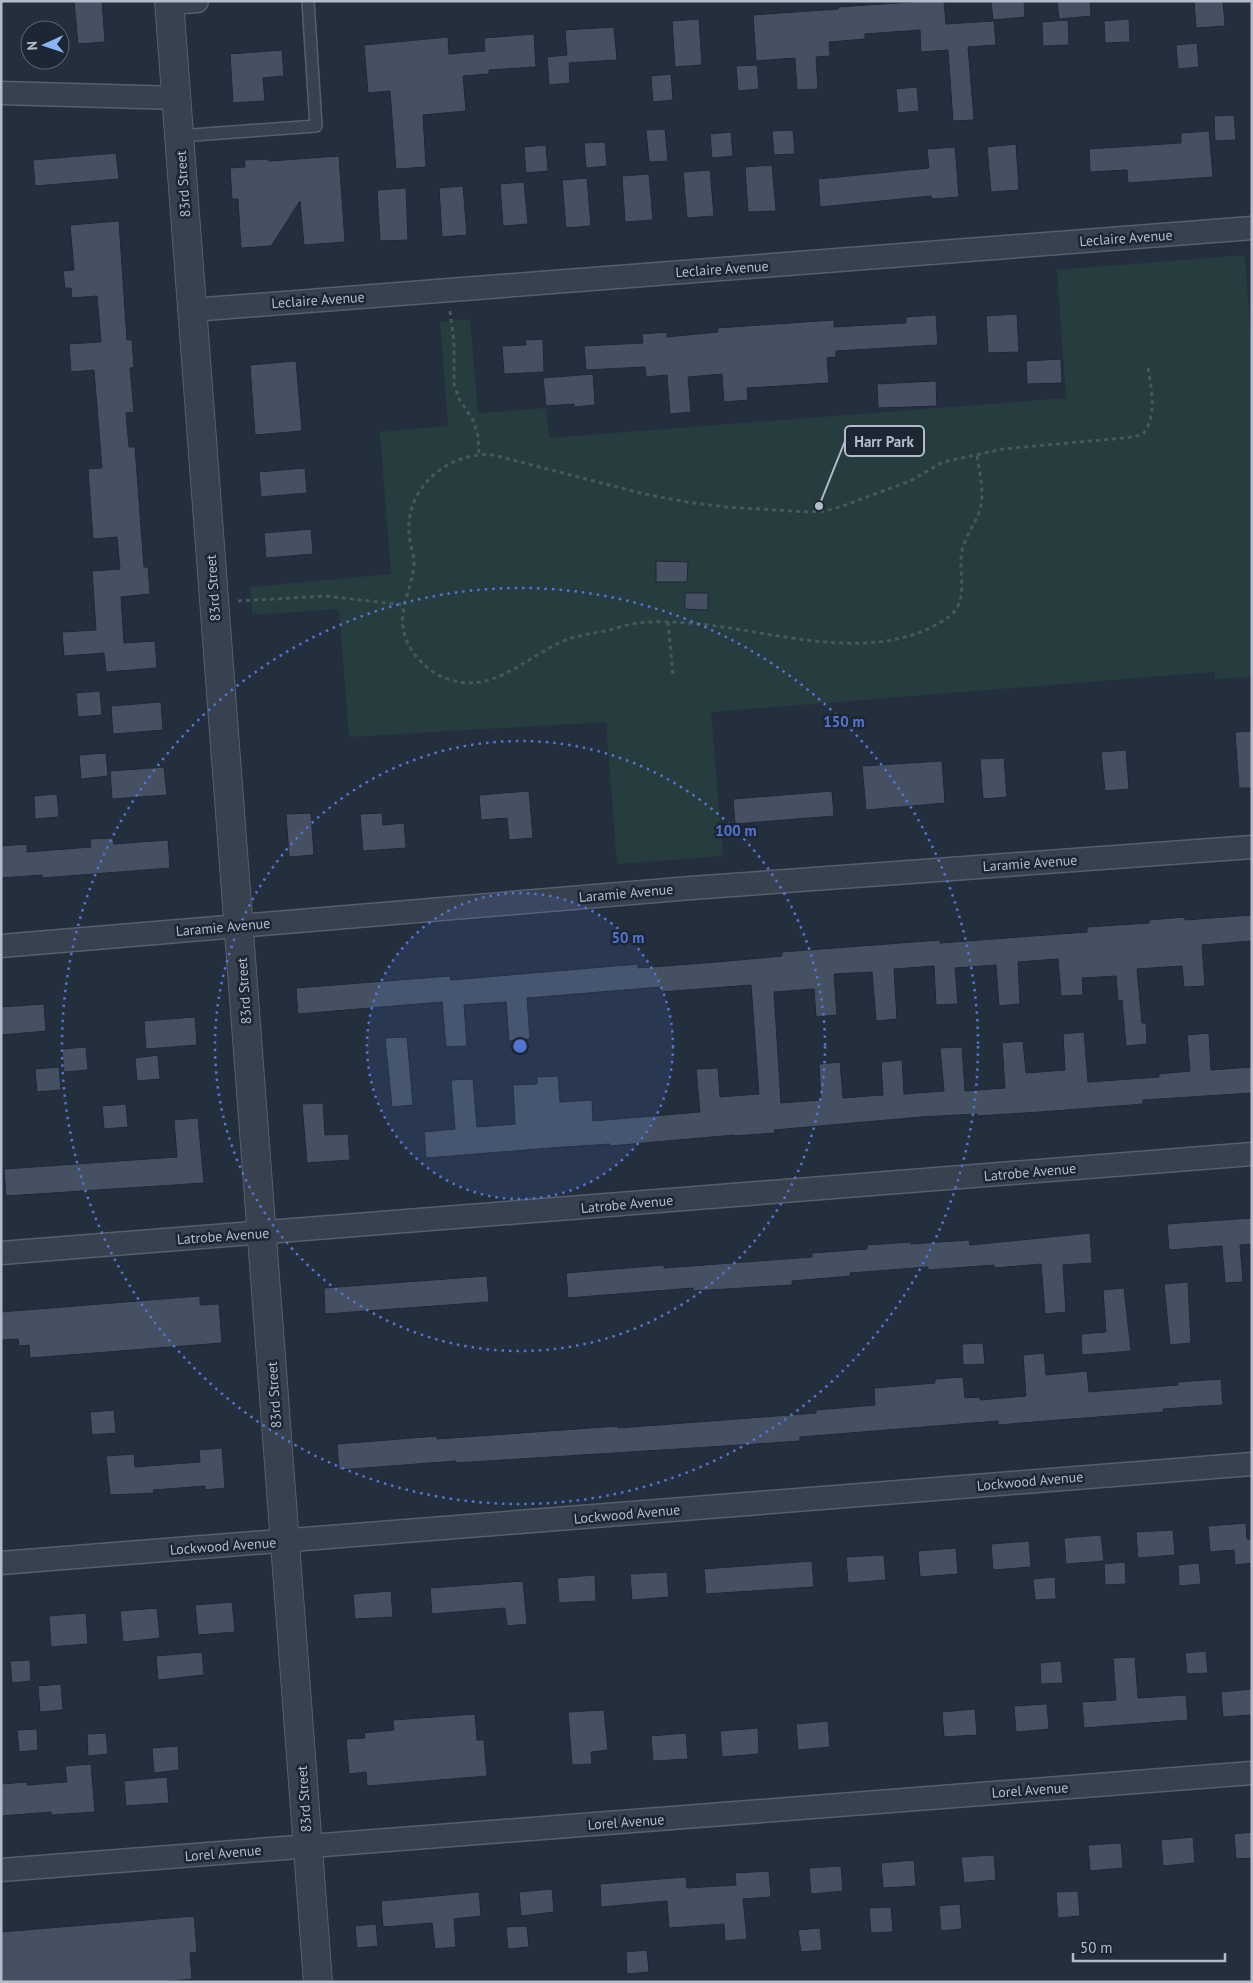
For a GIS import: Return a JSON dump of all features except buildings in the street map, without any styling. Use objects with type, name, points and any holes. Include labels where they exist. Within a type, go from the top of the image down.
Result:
[{"type":"street","points":[[169,2],[198,1]]},
{"type":"street","name":"83rd Street","points":[[169,2],[318,1982]]},
{"type":"street","points":[[1,93],[176,98]]},
{"type":"street","name":"Leclaire Avenue","points":[[192,310],[1252,228]]},
{"type":"street","name":"Laramie Avenue","points":[[1,946],[700,887],[1252,847]]},
{"type":"street","name":"Latrobe Avenue","points":[[1,1253],[1252,1154]]},
{"type":"street","name":"Lockwood Avenue","points":[[1,1564],[1252,1464]]},
{"type":"street","name":"Lorel Avenue","points":[[1,1870],[1252,1773]]},
{"type":"lane","points":[[180,136],[316,126],[308,1]]},
{"type":"path","points":[[448,291],[454,342],[454,384],[459,399],[473,420],[478,436],[479,454]]},
{"type":"path","points":[[977,456],[982,501],[979,512],[962,548],[960,598],[956,608],[941,622],[922,631],[866,643],[836,643],[708,625],[668,622],[637,623],[576,636],[561,642],[485,683],[467,683],[451,680],[435,673],[420,662],[405,637],[402,624],[404,605],[414,563],[408,531],[411,506],[416,495],[428,479],[442,468],[479,454],[493,455],[644,494],[687,502],[725,507],[808,512],[824,511],[910,481],[944,462],[1003,449],[1134,437],[1143,434],[1151,421],[1153,411],[1148,367]]},
{"type":"path","points":[[214,603],[326,596],[404,605]]},
{"type":"path","points":[[668,622],[673,676]]},
{"type":"green space","points":[[1245,255],[1252,355],[1252,677],[1215,679],[1214,672],[711,712],[723,856],[617,864],[606,722],[349,737],[339,609],[252,615],[250,587],[391,574],[380,432],[448,426],[440,322],[470,319],[478,413],[546,408],[549,438],[1066,398],[1057,270]]},
{"type":"place","name":"Harr Park","points":[[819,506]]}]
